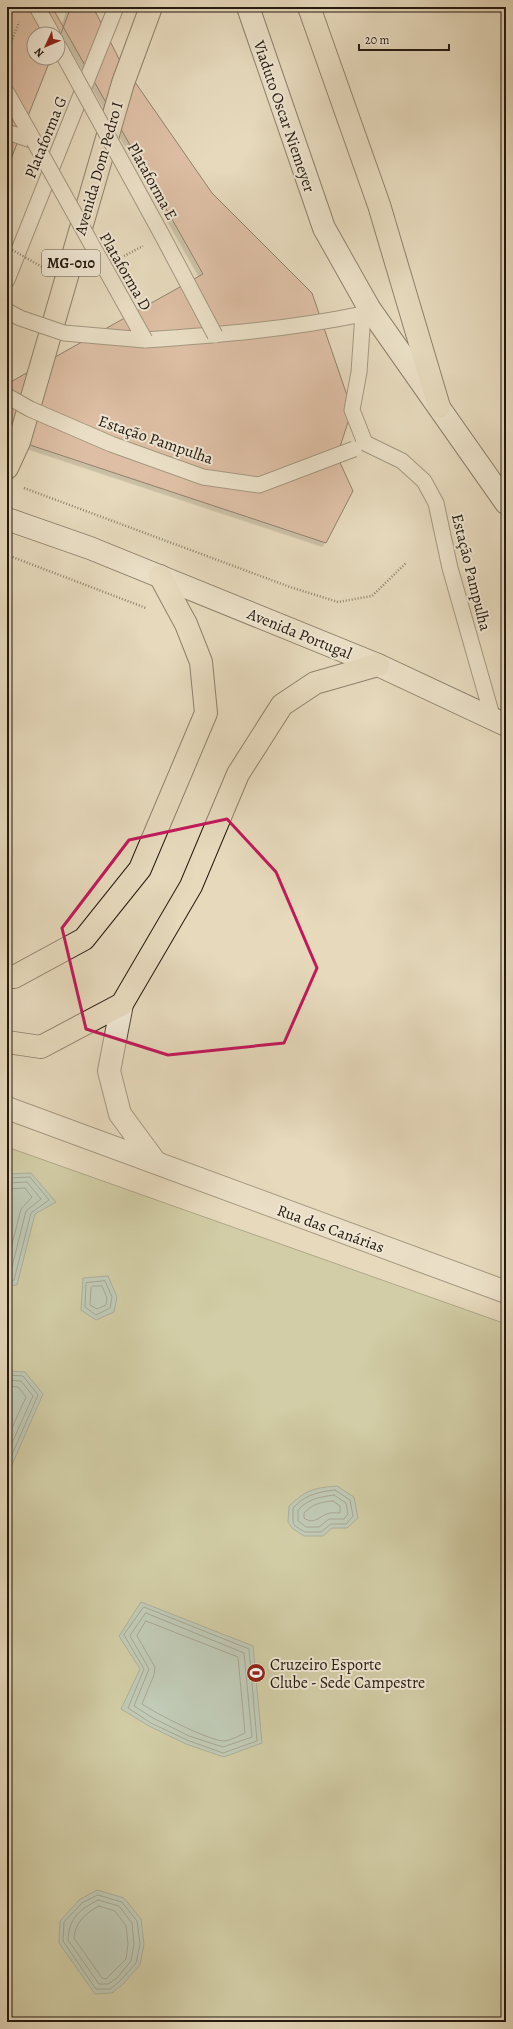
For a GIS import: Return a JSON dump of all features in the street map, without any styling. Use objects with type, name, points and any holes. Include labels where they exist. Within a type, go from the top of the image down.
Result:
[{"type":"highway","name":"Avenida Dom Pedro I","points":[[7,468],[19,442],[123,83],[151,7]]},
{"type":"highway","points":[[309,7],[380,205],[439,407]]},
{"type":"highway","points":[[7,976],[14,977],[84,939],[140,869],[206,713],[201,662],[186,624],[160,576]]},
{"type":"highway","points":[[7,1042],[41,1047],[122,1004],[191,886],[238,774],[282,705],[315,683],[378,665]]},
{"type":"main road","name":"Viaduto Oscar Niemeyer","points":[[248,7],[323,227],[369,308],[506,502]]},
{"type":"main road","name":"Avenida Portugal","points":[[7,519],[90,548],[378,665],[499,722]]},
{"type":"main road","points":[[122,1004],[108,1071],[120,1114],[156,1163]]},
{"type":"main road","name":"Rua das Canárias","points":[[7,1108],[506,1292]]},
{"type":"lane","points":[[37,7],[48,26]]},
{"type":"lane","name":"Plataforma G","points":[[7,280],[116,7]]},
{"type":"lane","name":"Plataforma E","points":[[66,60],[215,335]]},
{"type":"lane","name":"Plataforma D","points":[[7,93],[145,340]]},
{"type":"lane","points":[[7,132],[34,141]]},
{"type":"lane","points":[[323,227],[362,314],[439,407]]},
{"type":"lane","points":[[7,311],[20,318],[64,333],[145,340],[215,335],[323,322],[362,314]]},
{"type":"lane","points":[[359,446],[352,410],[359,372],[362,314]]},
{"type":"lane","name":"Estação Pampulha","points":[[7,396],[30,409],[111,444],[202,477],[259,485],[359,446],[402,462],[424,481],[436,503],[450,568],[499,722]]},
{"type":"path","points":[[7,53],[20,20]]},
{"type":"path","points":[[7,247],[44,268],[103,267],[162,235]]},
{"type":"path","points":[[21,487],[290,587],[338,602],[372,596],[406,563]]},
{"type":"path","points":[[7,555],[147,608]]},
{"type":"highlighted area","points":[[227,819],[276,872],[317,968],[284,1043],[168,1055],[86,1029],[62,928],[129,840]]},
{"type":"green space","name":"Cruzeiro Esporte Clube - Sede Campestre","points":[[7,1147],[506,1324],[506,2022],[7,2022]]},
{"type":"water","points":[[31,1173],[56,1202],[35,1214],[17,1285],[7,1286],[7,1174]]},
{"type":"water","points":[[108,1276],[117,1297],[114,1312],[96,1320],[81,1310],[83,1278]]},
{"type":"water","points":[[7,1371],[25,1372],[43,1394],[7,1476]]},
{"type":"water","points":[[337,1486],[354,1497],[358,1518],[347,1528],[332,1528],[323,1536],[304,1536],[292,1528],[288,1522],[289,1506],[305,1493],[316,1489]]},
{"type":"water","points":[[141,1602],[253,1646],[262,1743],[224,1757],[186,1744],[149,1726],[121,1709],[140,1669],[119,1636]]},
{"type":"water","points":[[97,1890],[124,1898],[141,1919],[144,1944],[140,1965],[123,1984],[112,1993],[95,1994],[59,1943],[60,1921],[79,1900]]},
{"type":"building","points":[[7,7],[93,7],[119,59],[212,193],[312,293],[352,410],[337,456],[353,491],[326,543],[33,446],[7,434]]},
{"type":"building","points":[[7,7],[71,7],[64,26],[26,26],[26,66],[48,66],[7,169]]},
{"type":"building","points":[[7,7],[52,7],[63,26],[26,26],[26,66],[66,66],[66,32],[203,274],[7,384]]},
{"type":"place","name":"Cruzeiro Esporte Clube - Sede Campestre","points":[[256,1673]]}]
